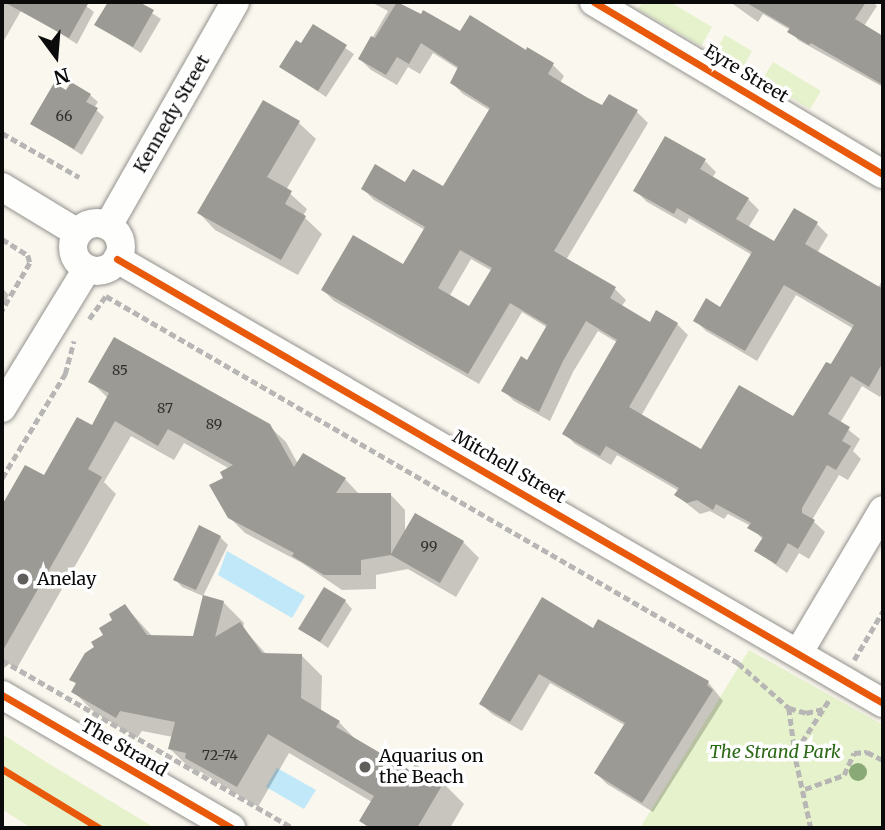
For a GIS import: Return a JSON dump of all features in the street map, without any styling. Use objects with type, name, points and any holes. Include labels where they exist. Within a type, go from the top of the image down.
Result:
[{"type":"street","name":"Kennedy Street","points":[[108,226],[235,2]]},
{"type":"street","name":"Eyre Street","points":[[594,2],[883,174]]},
{"type":"street","points":[[2,187],[78,233]]},
{"type":"street","points":[[89,225],[108,226],[114,230],[121,244],[117,259],[107,268],[87,269],[74,253],[78,233],[89,225]]},
{"type":"street","name":"Mitchell Street","points":[[117,259],[883,703]]},
{"type":"street","points":[[2,408],[87,269]]},
{"type":"street","points":[[799,652],[883,510]]},
{"type":"street","name":"The Strand","points":[[2,695],[231,828]]},
{"type":"path","points":[[2,133],[79,177]]},
{"type":"path","points":[[2,239],[28,255],[30,262],[2,311]]},
{"type":"path","points":[[82,328],[106,296],[738,663],[789,708],[806,713],[823,709]]},
{"type":"path","points":[[2,478],[65,374],[75,338]]},
{"type":"path","points":[[795,752],[883,611]]},
{"type":"path","points":[[2,660],[293,828]]},
{"type":"path","points":[[789,708],[811,828]]},
{"type":"path","points":[[805,789],[844,775],[854,753],[867,752],[883,760]]},
{"type":"path","points":[[2,769],[99,828]]},
{"type":"green space","points":[[643,2],[670,2],[712,27],[701,46],[638,9]]},
{"type":"green space","points":[[725,35],[752,51],[742,69],[714,54]]},
{"type":"green space","points":[[773,62],[821,91],[810,109],[762,80]]},
{"type":"green space","name":"The Strand Park","points":[[749,650],[883,725],[883,828],[640,828]]},
{"type":"green space","points":[[2,734],[155,828],[31,828],[2,809]]},
{"type":"water","points":[[227,551],[305,596],[292,618],[218,575]]},
{"type":"water","points":[[277,768],[316,790],[304,809],[266,787]]},
{"type":"building","points":[[4,2],[89,2],[69,38]]},
{"type":"building","points":[[108,2],[139,2],[154,10],[133,47],[94,25]]},
{"type":"building","points":[[397,2],[421,14],[423,10],[460,31],[470,15],[526,50],[527,47],[554,63],[548,74],[588,98],[602,105],[609,94],[638,110],[554,251],[616,287],[610,298],[650,322],[656,310],[678,323],[629,407],[701,449],[739,385],[793,416],[826,362],[831,364],[854,325],[784,285],[745,351],[693,321],[706,298],[720,307],[752,252],[677,208],[674,214],[633,191],[665,136],[706,159],[700,169],[749,198],[736,219],[774,241],[794,208],[818,222],[805,244],[883,289],[883,362],[869,387],[851,376],[828,414],[850,427],[842,441],[851,446],[836,470],[827,465],[802,508],[802,513],[815,520],[798,549],[788,543],[776,564],[754,551],[763,537],[747,528],[751,523],[716,504],[713,510],[697,500],[687,503],[674,495],[679,488],[606,446],[600,456],[562,434],[617,340],[586,321],[539,412],[501,391],[521,356],[527,360],[547,325],[510,303],[468,374],[321,290],[353,235],[403,264],[425,227],[361,189],[375,164],[405,182],[413,169],[443,186],[490,108],[450,83],[458,67],[421,43],[409,64],[397,57],[386,75],[358,59],[371,36],[375,38]],"holes":[[[460,250],[492,268],[469,306],[438,288]]]},
{"type":"building","points":[[745,2],[866,2],[855,19],[883,36],[883,85],[787,32],[790,28]]},
{"type":"building","points":[[313,24],[347,45],[318,91],[279,67],[296,40],[301,43]]},
{"type":"building","points":[[71,82],[91,94],[86,102],[98,108],[74,149],[30,124],[54,83],[66,90]]},
{"type":"building","points":[[263,100],[300,121],[267,177],[292,191],[285,204],[306,216],[281,260],[197,213]]},
{"type":"building","points":[[114,337],[270,424],[294,467],[303,453],[346,478],[336,493],[391,493],[391,554],[415,513],[464,541],[440,583],[391,555],[361,560],[361,575],[324,575],[292,556],[294,553],[228,518],[209,485],[223,478],[220,472],[233,465],[168,429],[158,446],[115,421],[88,469],[102,477],[2,652],[2,505],[25,465],[44,475],[77,417],[92,425],[109,393],[88,382]]},
{"type":"building","points":[[199,525],[221,536],[196,590],[173,580]]},
{"type":"building","points":[[324,587],[346,600],[320,642],[298,629]]},
{"type":"building","points":[[203,595],[224,601],[215,637],[240,622],[262,653],[302,654],[301,698],[340,721],[336,727],[411,771],[415,764],[444,782],[417,828],[371,828],[359,821],[374,796],[268,734],[237,787],[185,758],[186,753],[168,749],[175,722],[120,711],[116,718],[71,692],[76,683],[69,680],[85,653],[94,647],[91,642],[103,635],[99,628],[112,620],[109,614],[125,604],[147,635],[193,636]]},
{"type":"building","points":[[542,597],[593,628],[598,619],[709,681],[707,685],[713,690],[642,803],[594,773],[625,723],[539,674],[510,722],[479,704]]},
{"type":"cycle path","points":[[594,2],[883,174]]},
{"type":"cycle path","points":[[117,259],[883,703]]},
{"type":"cycle path","points":[[2,695],[231,828]]},
{"type":"cycle path","points":[[2,769],[99,828]]},
{"type":"place","name":"Anelay","points":[[23,579]]},
{"type":"place","name":"Aquarius on the Beach","points":[[365,767]]}]
